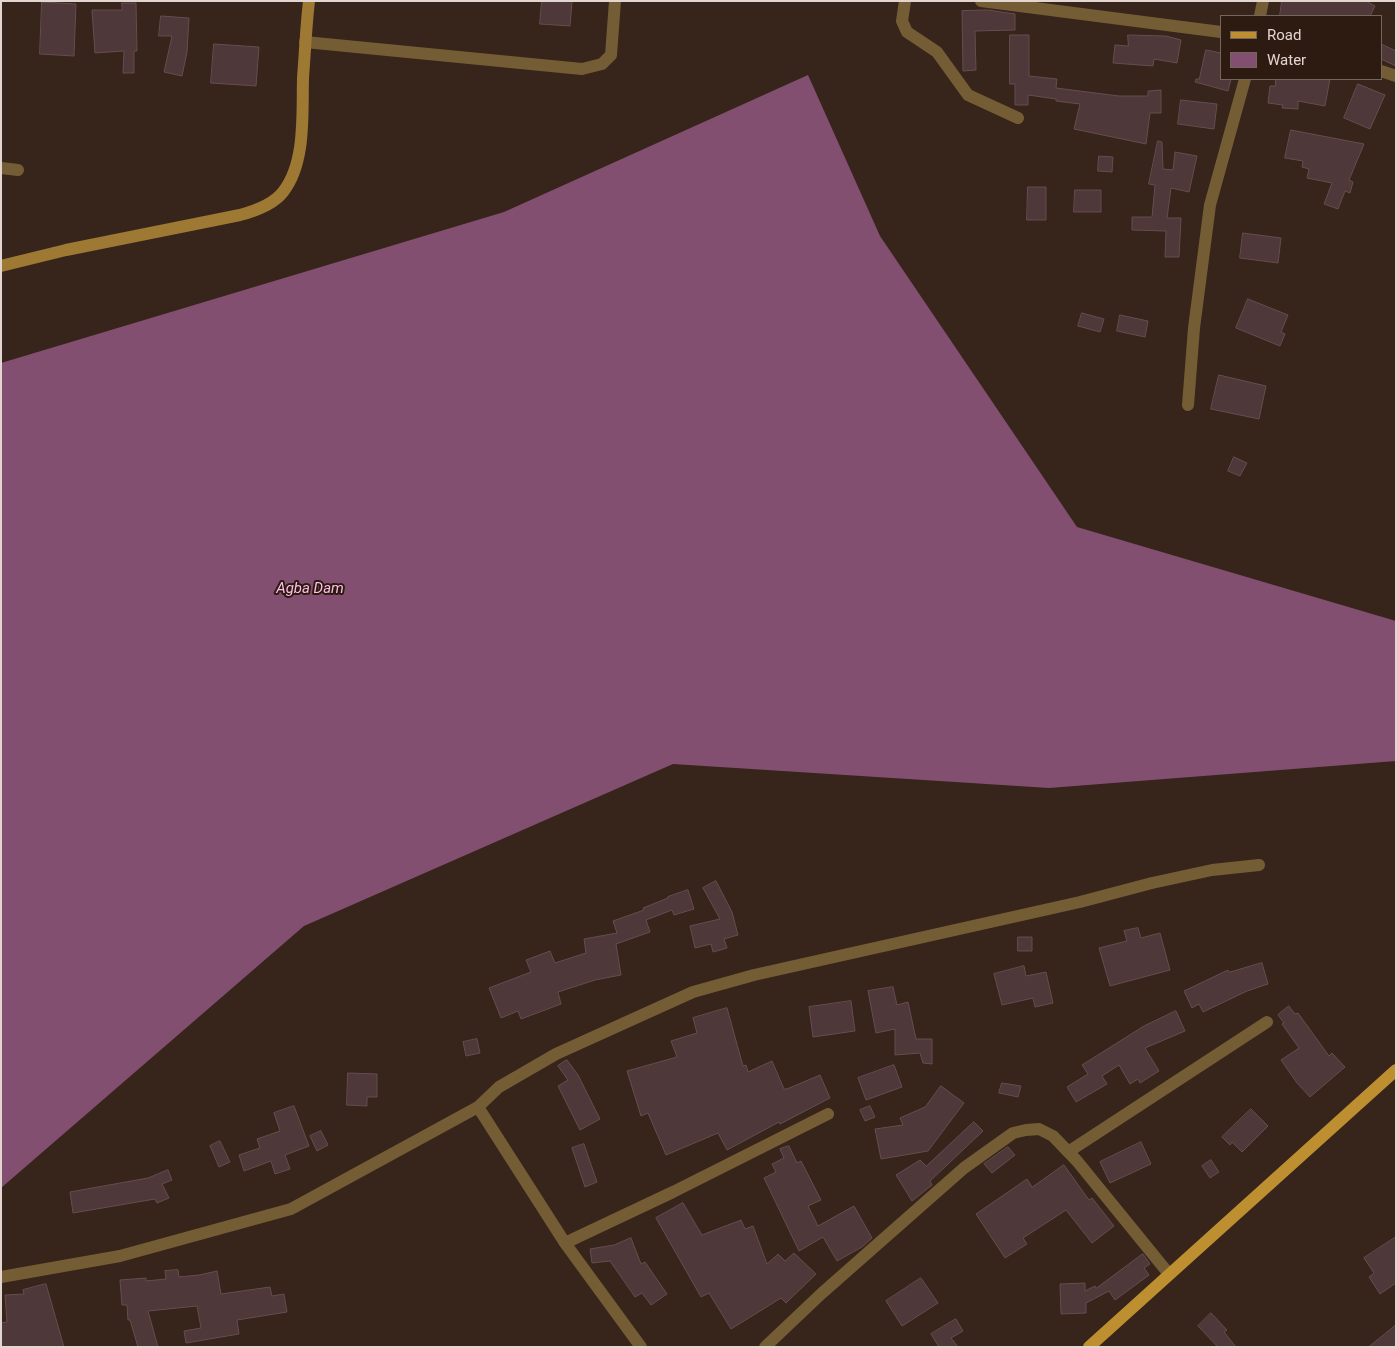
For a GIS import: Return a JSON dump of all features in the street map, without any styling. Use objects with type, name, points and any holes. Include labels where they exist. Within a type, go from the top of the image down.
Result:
[{"type":"main road","points":[[1089,1347],[1396,1070]]},
{"type":"street","points":[[1,266],[66,250],[240,215],[262,208],[282,194],[294,173],[300,152],[305,42],[309,1]]},
{"type":"street","points":[[305,42],[582,69],[602,64],[612,55],[615,1]]},
{"type":"street","points":[[905,1],[902,21],[907,32],[938,52],[968,95],[1018,118]]},
{"type":"street","points":[[981,1],[1220,32]]},
{"type":"street","points":[[1260,15],[1263,1]]},
{"type":"street","points":[[1382,71],[1396,76]]},
{"type":"street","points":[[1188,405],[1194,328],[1210,205],[1245,80]]},
{"type":"street","points":[[1,168],[18,170]]},
{"type":"street","points":[[1,1277],[120,1256],[291,1209],[478,1107],[499,1087],[556,1054],[693,992],[754,975],[1080,902],[1152,883],[1212,870],[1259,865]]},
{"type":"street","points":[[1068,1152],[1267,1022]]},
{"type":"street","points":[[478,1107],[565,1243],[641,1347]]},
{"type":"street","points":[[565,1243],[673,1192],[828,1114]]},
{"type":"street","points":[[766,1347],[821,1294],[957,1174],[1013,1133],[1039,1129],[1053,1136],[1169,1274]]},
{"type":"water","name":"Agba Dam","points":[[808,75],[880,236],[1077,527],[1396,621],[1396,761],[1049,788],[673,764],[304,926],[1,1188],[1,363],[504,212]]},
{"type":"building","points":[[542,1],[572,1],[570,26],[540,24]]},
{"type":"building","points":[[1282,1],[1366,1],[1375,6],[1370,15],[1280,15]]},
{"type":"building","points":[[42,2],[76,4],[74,56],[40,54]]},
{"type":"building","points":[[122,3],[136,3],[137,51],[134,51],[134,73],[123,73],[124,51],[95,53],[92,10],[122,10]]},
{"type":"building","points":[[988,10],[1015,14],[1015,30],[975,31],[976,70],[963,71],[962,11]]},
{"type":"building","points":[[161,16],[189,18],[187,52],[182,76],[164,72],[172,36],[159,36]]},
{"type":"building","points":[[1010,35],[1029,35],[1029,76],[1057,79],[1056,88],[1119,96],[1148,96],[1148,91],[1161,90],[1161,113],[1150,113],[1146,144],[1074,129],[1080,104],[1028,95],[1028,105],[1015,105],[1015,84],[1010,84]]},
{"type":"building","points":[[1128,35],[1166,36],[1181,40],[1177,63],[1154,59],[1153,66],[1113,63],[1115,45],[1128,46]]},
{"type":"building","points":[[214,44],[259,47],[256,86],[211,83]]},
{"type":"building","points":[[1382,44],[1396,51],[1396,66],[1382,59]]},
{"type":"building","points":[[1206,50],[1220,53],[1220,80],[1231,80],[1228,91],[1195,82],[1196,79],[1199,79]]},
{"type":"building","points":[[1276,80],[1330,80],[1325,106],[1298,101],[1298,109],[1282,108],[1283,105],[1268,103],[1270,86],[1275,86]]},
{"type":"building","points":[[1358,84],[1385,95],[1370,129],[1344,118]]},
{"type":"building","points":[[1181,100],[1217,104],[1214,129],[1178,124]]},
{"type":"building","points":[[1291,130],[1364,144],[1349,180],[1353,182],[1350,193],[1345,191],[1338,209],[1324,204],[1332,183],[1307,178],[1309,169],[1302,167],[1303,161],[1285,158]]},
{"type":"building","points":[[1158,141],[1162,142],[1163,169],[1173,170],[1175,152],[1197,156],[1189,192],[1171,188],[1167,218],[1181,218],[1179,257],[1165,257],[1166,231],[1132,230],[1132,217],[1152,217],[1155,185],[1149,184]]},
{"type":"building","points":[[1099,156],[1113,157],[1112,172],[1098,171]]},
{"type":"building","points":[[1028,187],[1046,187],[1046,220],[1027,220]]},
{"type":"building","points":[[1075,190],[1101,190],[1101,212],[1074,212]]},
{"type":"building","points":[[1243,233],[1281,238],[1278,263],[1240,258]]},
{"type":"building","points":[[1248,299],[1288,315],[1281,332],[1285,334],[1280,346],[1236,328]]},
{"type":"building","points":[[1082,313],[1104,319],[1100,332],[1078,326]]},
{"type":"building","points":[[1120,315],[1148,321],[1145,337],[1117,331]]},
{"type":"building","points":[[1219,375],[1266,386],[1259,419],[1211,409]]},
{"type":"building","points":[[1234,457],[1247,463],[1240,476],[1228,471]]},
{"type":"building","points":[[716,881],[732,912],[738,935],[724,939],[727,948],[713,952],[711,944],[695,948],[690,926],[720,919],[703,888]]},
{"type":"building","points":[[688,890],[694,909],[674,915],[672,910],[646,920],[650,932],[616,944],[621,975],[595,980],[558,992],[561,1004],[521,1019],[518,1011],[501,1018],[489,988],[531,972],[526,960],[550,951],[555,963],[586,953],[584,939],[617,933],[613,921],[644,910],[643,908]]},
{"type":"building","points":[[1138,928],[1141,938],[1160,933],[1170,970],[1110,986],[1099,948],[1127,941],[1124,931]]},
{"type":"building","points":[[1018,937],[1032,937],[1032,951],[1018,951]]},
{"type":"building","points":[[1262,963],[1268,984],[1247,991],[1203,1012],[1199,1004],[1192,1008],[1184,991],[1228,970],[1229,972]]},
{"type":"building","points":[[1024,966],[1026,976],[1046,972],[1053,1003],[1035,1007],[1033,998],[1002,1005],[994,974]]},
{"type":"building","points":[[893,987],[897,1005],[908,1002],[916,1039],[932,1039],[932,1064],[923,1063],[920,1053],[895,1055],[895,1029],[876,1033],[868,991]]},
{"type":"building","points":[[851,1001],[855,1031],[813,1037],[809,1007]]},
{"type":"building","points":[[1289,1006],[1295,1014],[1298,1013],[1329,1056],[1332,1053],[1345,1067],[1310,1097],[1297,1083],[1281,1060],[1299,1048],[1278,1015]]},
{"type":"building","points":[[727,1008],[743,1066],[746,1065],[748,1072],[772,1061],[784,1089],[820,1075],[830,1098],[780,1124],[779,1122],[727,1150],[718,1133],[666,1155],[648,1113],[641,1116],[627,1071],[677,1057],[671,1041],[697,1033],[693,1018]]},
{"type":"building","points":[[1176,1011],[1185,1031],[1145,1048],[1159,1071],[1140,1083],[1138,1079],[1130,1084],[1119,1065],[1102,1076],[1107,1084],[1076,1102],[1067,1087],[1088,1074],[1082,1065],[1144,1026]]},
{"type":"building","points":[[477,1039],[480,1053],[466,1056],[463,1042]]},
{"type":"building","points":[[567,1060],[578,1075],[600,1119],[580,1130],[558,1086],[568,1080],[558,1066]]},
{"type":"building","points":[[894,1065],[902,1087],[866,1100],[858,1078]]},
{"type":"building","points":[[348,1073],[377,1074],[377,1097],[367,1097],[367,1106],[347,1105]]},
{"type":"building","points":[[1002,1083],[1021,1086],[1018,1097],[999,1093]]},
{"type":"building","points":[[941,1086],[964,1103],[928,1151],[881,1159],[875,1129],[903,1125],[900,1118],[925,1107]]},
{"type":"building","points":[[294,1106],[309,1146],[285,1155],[290,1169],[275,1174],[271,1161],[244,1171],[239,1155],[260,1148],[257,1139],[280,1131],[274,1113]]},
{"type":"building","points":[[870,1106],[875,1117],[865,1121],[860,1110]]},
{"type":"building","points":[[1251,1109],[1268,1126],[1242,1152],[1232,1142],[1230,1145],[1222,1137]]},
{"type":"building","points":[[974,1122],[983,1131],[930,1181],[932,1185],[912,1201],[896,1175],[920,1160],[926,1166]]},
{"type":"building","points":[[321,1131],[328,1145],[317,1151],[310,1136]]},
{"type":"building","points":[[220,1141],[230,1162],[219,1167],[210,1146]]},
{"type":"building","points":[[1141,1142],[1151,1164],[1110,1183],[1100,1162]]},
{"type":"building","points":[[584,1144],[597,1182],[585,1187],[572,1148]]},
{"type":"building","points":[[789,1146],[797,1163],[801,1161],[821,1200],[808,1206],[818,1226],[854,1206],[872,1238],[862,1247],[837,1261],[823,1237],[799,1251],[764,1178],[776,1172],[772,1164],[784,1158],[780,1149]]},
{"type":"building","points":[[1008,1147],[1015,1155],[992,1173],[984,1164]]},
{"type":"building","points":[[1211,1160],[1219,1172],[1210,1178],[1202,1166]]},
{"type":"building","points":[[1064,1165],[1089,1200],[1092,1198],[1114,1226],[1092,1243],[1066,1210],[1023,1238],[1027,1244],[1005,1258],[976,1214],[1027,1179],[1032,1187]]},
{"type":"building","points":[[168,1170],[172,1180],[162,1184],[169,1198],[157,1203],[155,1199],[73,1213],[70,1192],[148,1178]]},
{"type":"building","points":[[683,1203],[702,1235],[741,1220],[745,1229],[753,1226],[767,1264],[778,1254],[785,1261],[794,1253],[816,1274],[786,1303],[781,1298],[731,1329],[709,1293],[701,1297],[656,1218]]},
{"type":"building","points":[[1396,1237],[1396,1283],[1380,1294],[1369,1277],[1374,1273],[1364,1258]]},
{"type":"building","points":[[631,1238],[641,1264],[645,1262],[667,1294],[651,1305],[642,1293],[635,1297],[610,1261],[592,1263],[590,1249],[614,1245]]},
{"type":"building","points":[[1143,1254],[1150,1264],[1144,1268],[1149,1275],[1115,1300],[1109,1291],[1086,1303],[1086,1313],[1061,1314],[1060,1284],[1085,1283],[1085,1291],[1095,1286],[1096,1288]]},
{"type":"building","points":[[178,1270],[179,1277],[217,1271],[221,1294],[270,1287],[272,1296],[284,1294],[287,1312],[237,1320],[239,1334],[186,1343],[184,1331],[201,1328],[197,1306],[148,1311],[158,1347],[138,1347],[130,1320],[128,1320],[127,1305],[122,1305],[120,1280],[146,1278],[146,1281],[166,1279],[165,1271]]},
{"type":"building","points":[[921,1278],[938,1303],[902,1326],[886,1301]]},
{"type":"building","points":[[46,1284],[64,1347],[1,1347],[1,1323],[7,1322],[5,1295],[24,1294],[23,1290]]},
{"type":"building","points":[[1211,1313],[1227,1330],[1224,1332],[1236,1347],[1218,1347],[1198,1326]]},
{"type":"building","points":[[956,1319],[963,1331],[951,1338],[958,1347],[939,1347],[931,1334]]},
{"type":"building","points":[[1396,1325],[1396,1347],[1369,1347]]}]
